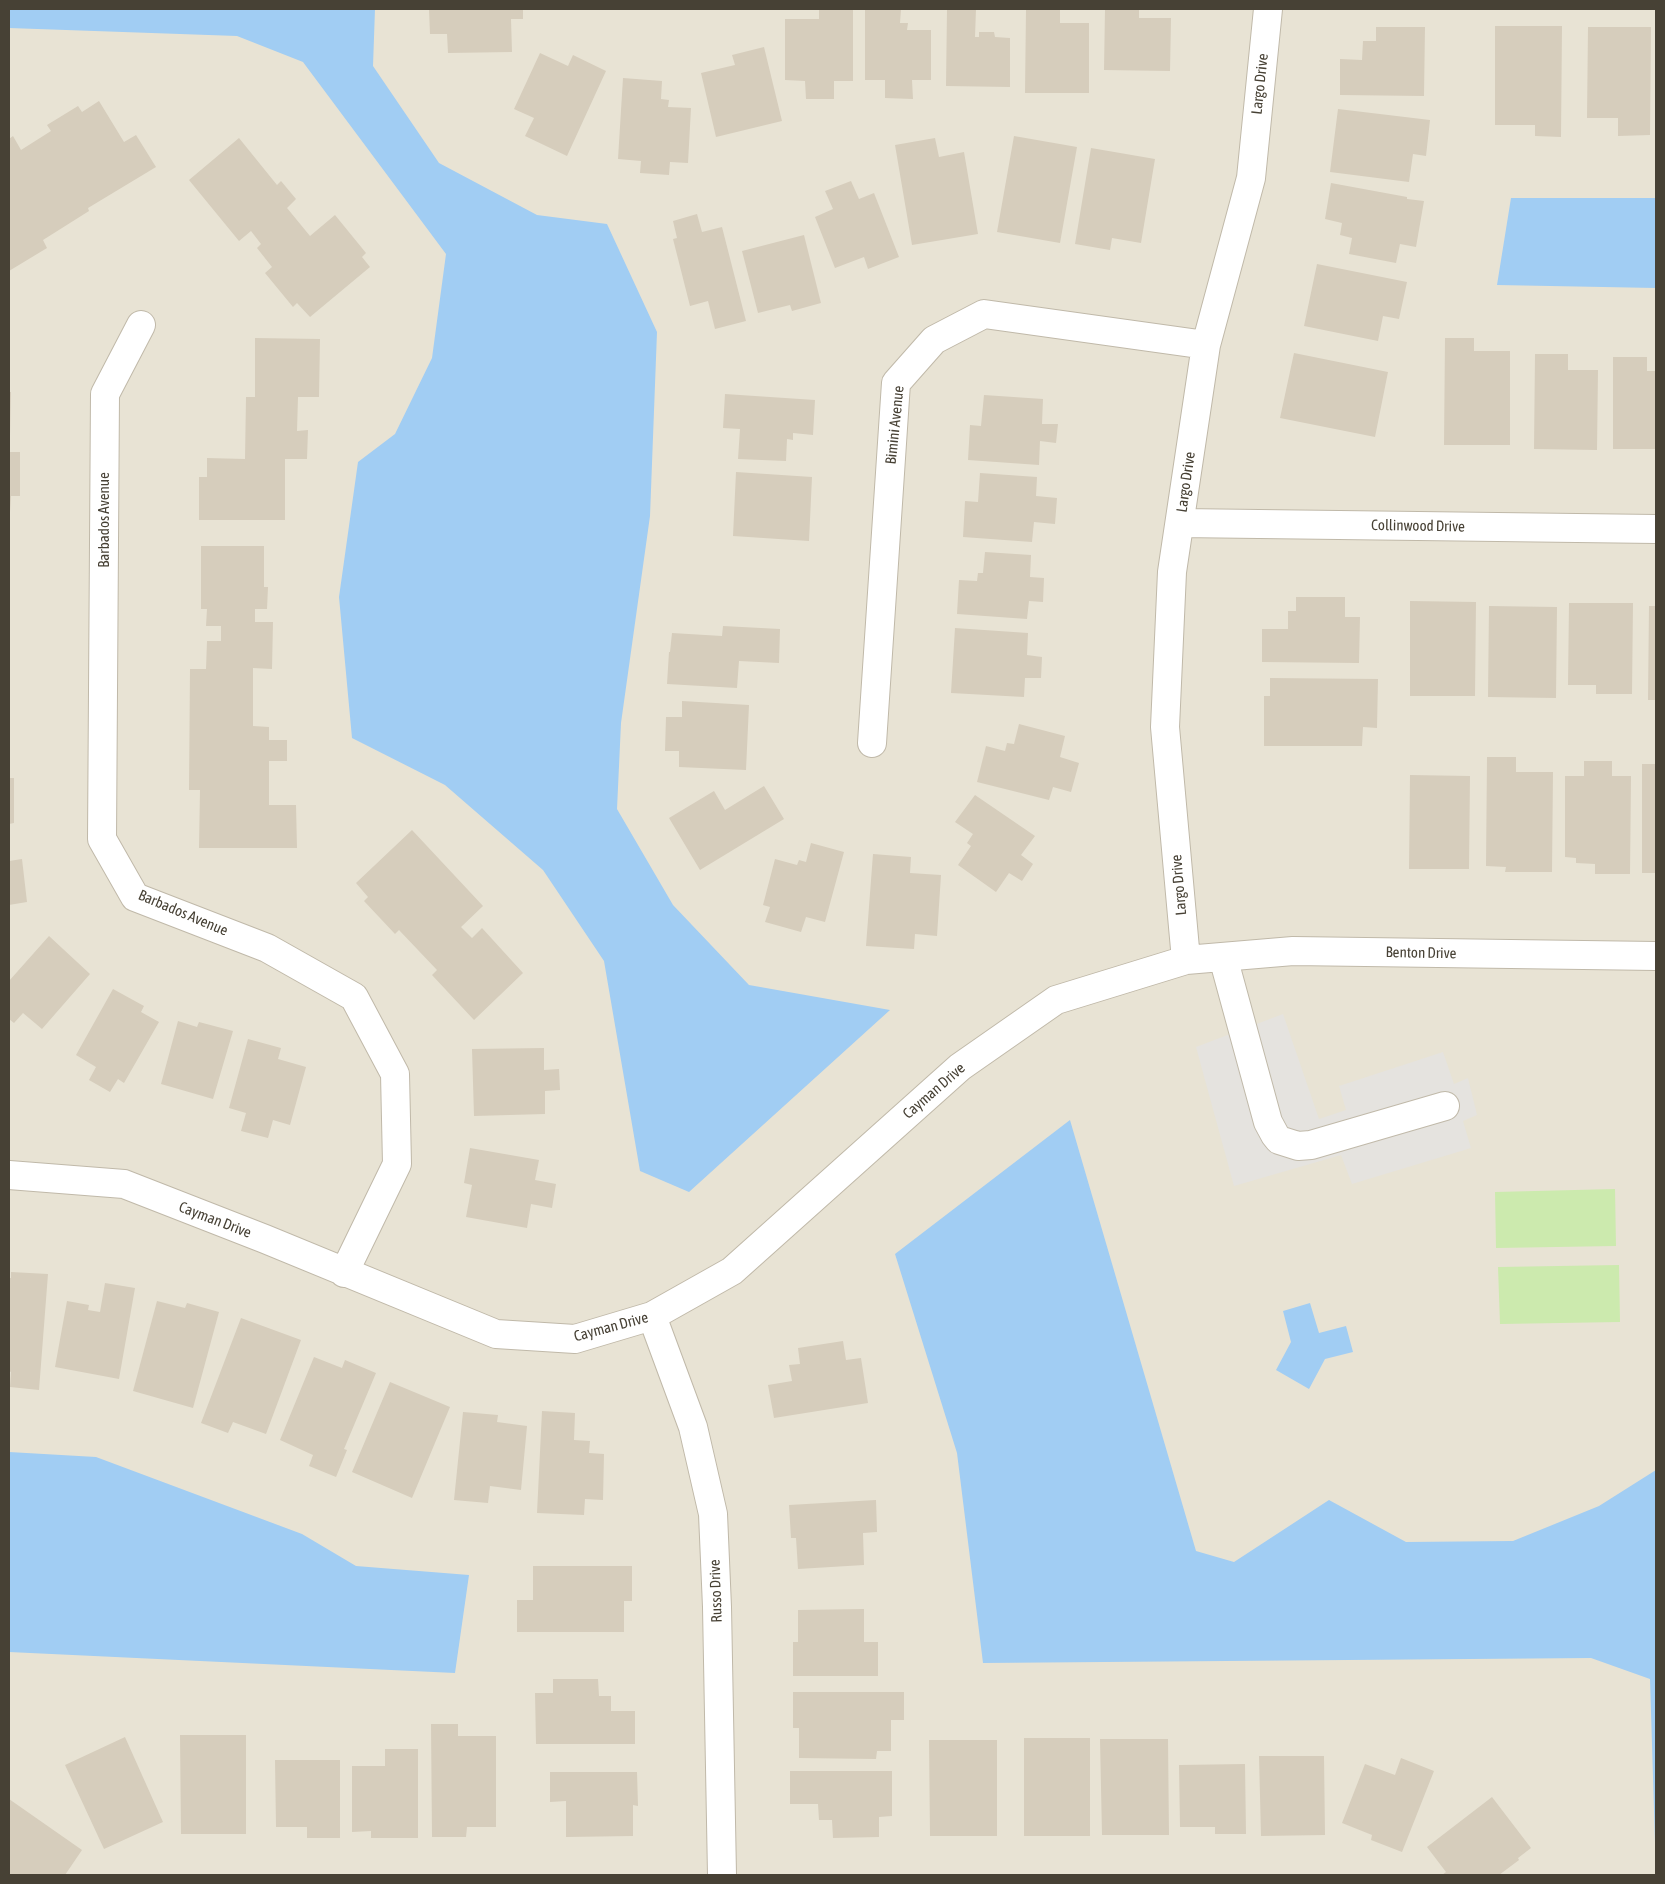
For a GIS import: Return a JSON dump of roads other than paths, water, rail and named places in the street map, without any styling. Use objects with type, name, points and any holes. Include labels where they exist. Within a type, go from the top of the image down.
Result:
[{"type":"street","name":"Largo Drive","points":[[1186,960],[1165,727],[1172,572],[1206,345],[1251,178],[1268,9]]},
{"type":"street","name":"Bimini Avenue","points":[[872,743],[896,383],[934,340],[984,314],[1206,345]]},
{"type":"street","name":"Barbados Avenue","points":[[141,325],[105,394],[102,839],[135,896],[266,948],[354,997],[395,1074],[397,1164],[344,1273]]},
{"type":"street","name":"Collinwood Drive","points":[[1180,523],[1656,530]]},
{"type":"street","name":"Benton Drive","points":[[1186,960],[1293,951],[1656,956]]},
{"type":"street","points":[[1223,957],[1268,1122],[1279,1140],[1298,1146],[1311,1145],[1445,1106]]},
{"type":"street","name":"Cayman Drive","points":[[9,1175],[124,1184],[265,1239],[496,1334],[575,1339],[652,1316],[732,1271],[960,1067],[1056,1000],[1186,960]]},
{"type":"street","name":"Russo Drive","points":[[652,1316],[693,1427],[713,1514],[717,1607],[722,1875]]},
{"type":"water","points":[[9,9],[375,9],[373,66],[439,163],[537,215],[607,224],[657,332],[650,516],[621,723],[617,809],[673,905],[749,985],[890,1010],[689,1192],[640,1171],[604,961],[543,870],[445,785],[352,738],[339,597],[358,462],[395,434],[432,358],[446,254],[303,62],[237,36],[9,28]]},
{"type":"water","points":[[1511,198],[1656,198],[1656,288],[1497,285]]},
{"type":"water","points":[[1070,1120],[1196,1551],[1234,1562],[1329,1500],[1406,1542],[1513,1541],[1599,1506],[1656,1470],[1656,1875],[1650,1679],[1591,1658],[983,1663],[957,1453],[895,1254]]},
{"type":"water","points":[[1310,1303],[1319,1333],[1346,1326],[1353,1352],[1325,1359],[1309,1389],[1276,1370],[1291,1342],[1283,1311]]},
{"type":"water","points":[[9,1452],[96,1457],[302,1534],[356,1566],[469,1575],[455,1673],[9,1652]]}]
